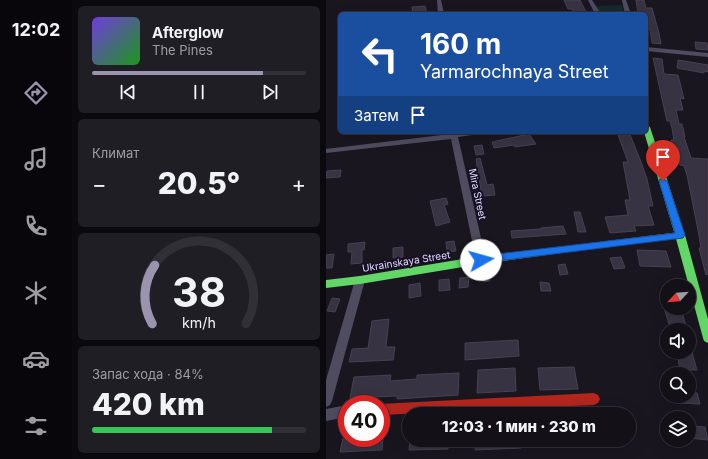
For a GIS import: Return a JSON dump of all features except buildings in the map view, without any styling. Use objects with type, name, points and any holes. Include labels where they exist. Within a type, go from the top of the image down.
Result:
[{"type":"street","points":[[439,0],[441,12]]},
{"type":"street","points":[[590,0],[597,12]]},
{"type":"street","points":[[624,0],[627,12]]},
{"type":"street","points":[[648,48],[708,55]]},
{"type":"street","points":[[648,133],[680,235],[708,338]]},
{"type":"street","points":[[326,151],[454,134]]},
{"type":"street","name":"Mira Street","points":[[454,134],[481,260]]},
{"type":"street","name":"Ukrainskaya Street","points":[[326,284],[360,280],[481,260],[680,235]]},
{"type":"street","points":[[326,401],[360,280]]},
{"type":"street","points":[[390,408],[594,399]]},
{"type":"street","points":[[326,414],[338,412]]},
{"type":"green space","points":[[622,5],[624,12],[599,12],[595,6]]},
{"type":"traffic: fast","points":[[648,133],[680,235],[708,338]]},
{"type":"traffic: fast","points":[[326,284],[360,280],[481,260],[583,247]]},
{"type":"traffic: slow","points":[[583,247],[680,235]]},
{"type":"traffic: jam","points":[[390,409],[594,399]]},
{"type":"route","points":[[481,260],[680,235],[663,181]]}]
